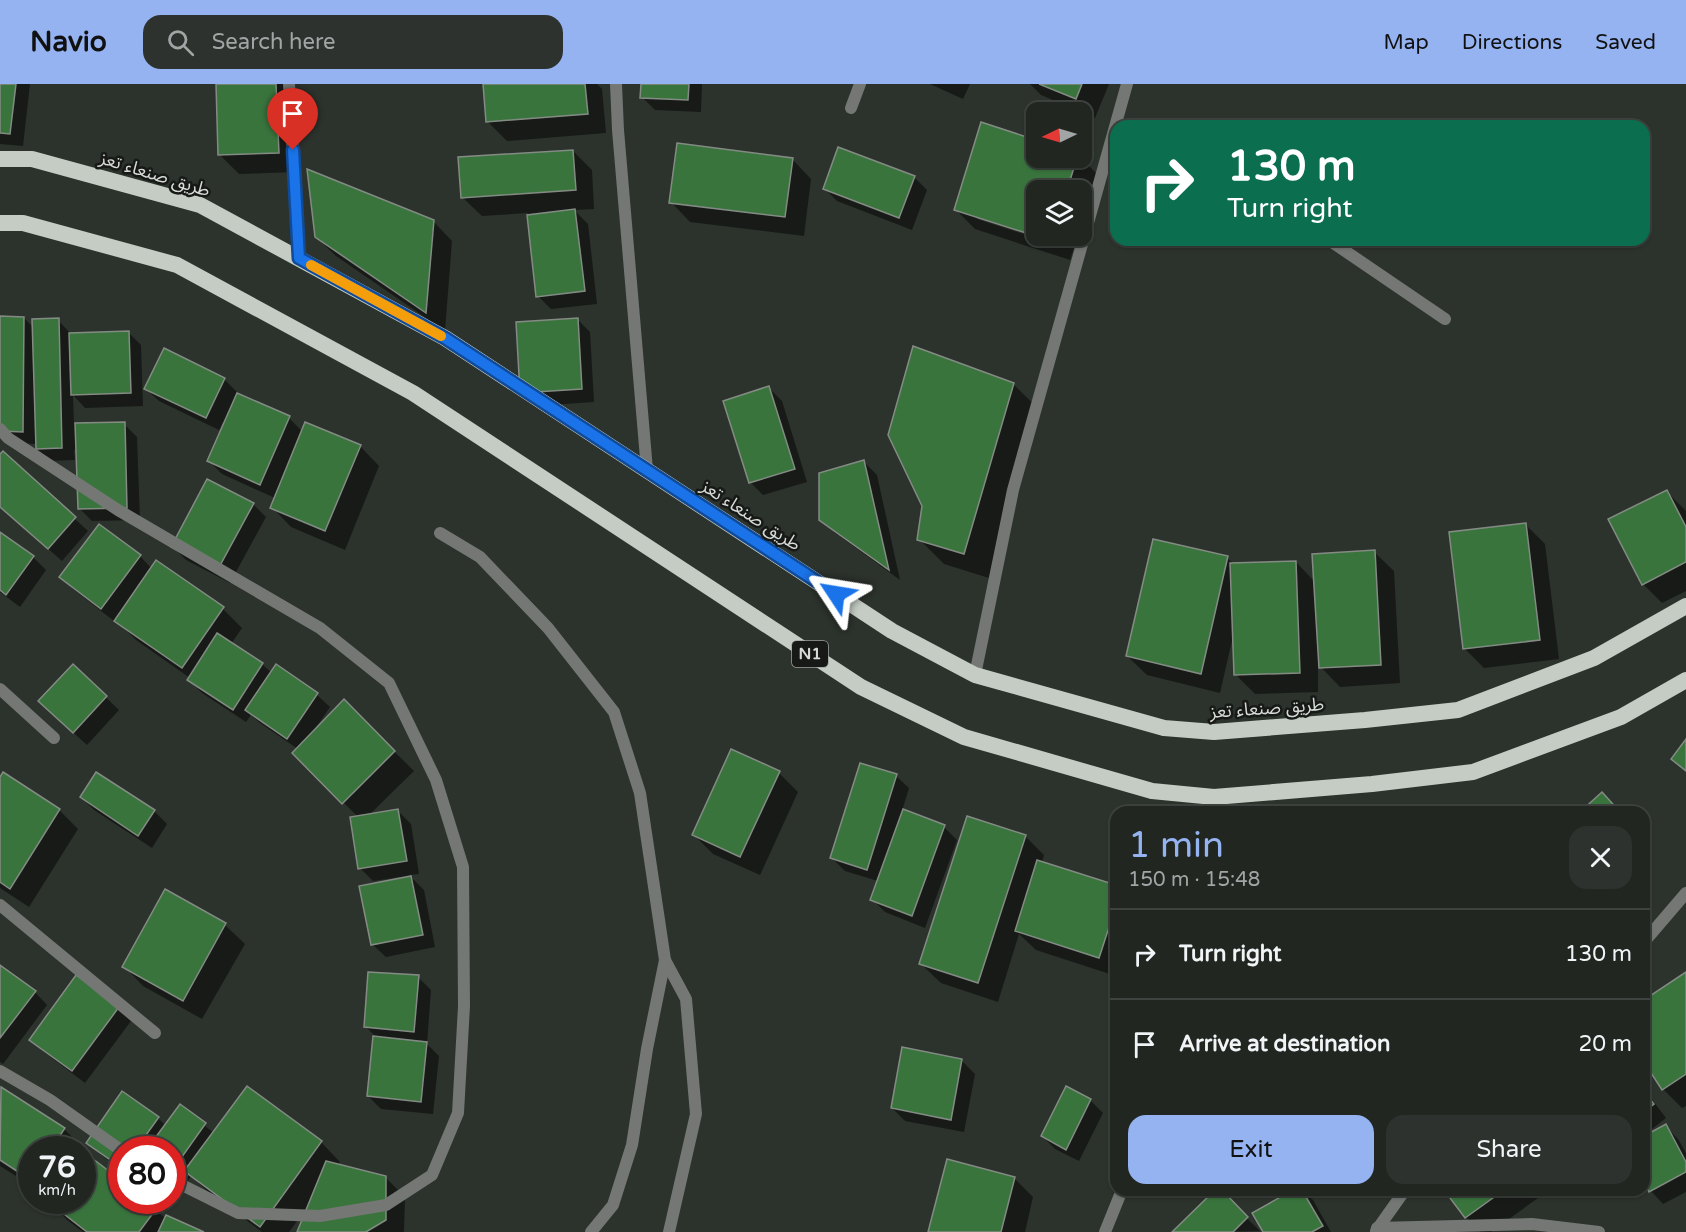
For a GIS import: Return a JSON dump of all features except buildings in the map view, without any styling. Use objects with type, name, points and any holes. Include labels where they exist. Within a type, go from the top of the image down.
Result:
[{"type":"highway","name":"طريق صنعاء تعز","points":[[0,159],[32,159],[200,205],[445,338],[892,631],[975,675],[1164,728],[1214,732],[1458,710],[1594,658],[1686,606]]},
{"type":"highway","name":"N1","points":[[0,223],[23,223],[177,265],[413,393],[861,687],[964,737],[1152,791],[1213,804],[1473,772],[1622,717],[1686,680]]},
{"type":"street","points":[[289,84],[299,258]]},
{"type":"street","points":[[616,84],[647,470]]},
{"type":"street","points":[[851,108],[860,84]]},
{"type":"street","points":[[1117,120],[1127,84]]},
{"type":"street","points":[[975,675],[1013,490],[1110,145]]},
{"type":"street","points":[[1338,246],[1445,318]]},
{"type":"street","points":[[0,429],[8,438],[118,510],[320,628],[389,683],[436,780],[463,867],[464,1006],[458,1113],[432,1175],[387,1205],[320,1216],[238,1213],[186,1187]]},
{"type":"street","points":[[441,533],[480,557],[548,628],[614,712],[640,793],[665,960],[686,999],[696,1114],[669,1232]]},
{"type":"street","points":[[0,690],[54,738]]},
{"type":"street","points":[[1650,935],[1686,893]]},
{"type":"street","points":[[0,905],[155,1033]]},
{"type":"street","points":[[591,1232],[613,1205],[632,1145],[647,1049],[665,960]]},
{"type":"street","points":[[0,1071],[50,1100],[108,1141]]},
{"type":"street","points":[[1105,1232],[1120,1196]]},
{"type":"street","points":[[1376,1230],[1401,1196]]},
{"type":"street","points":[[1376,1230],[1532,1224],[1599,1232]]},
{"type":"slow traffic","points":[[311,265],[441,336]]},
{"type":"route","points":[[293,150],[299,258],[445,338],[836,594]]}]
